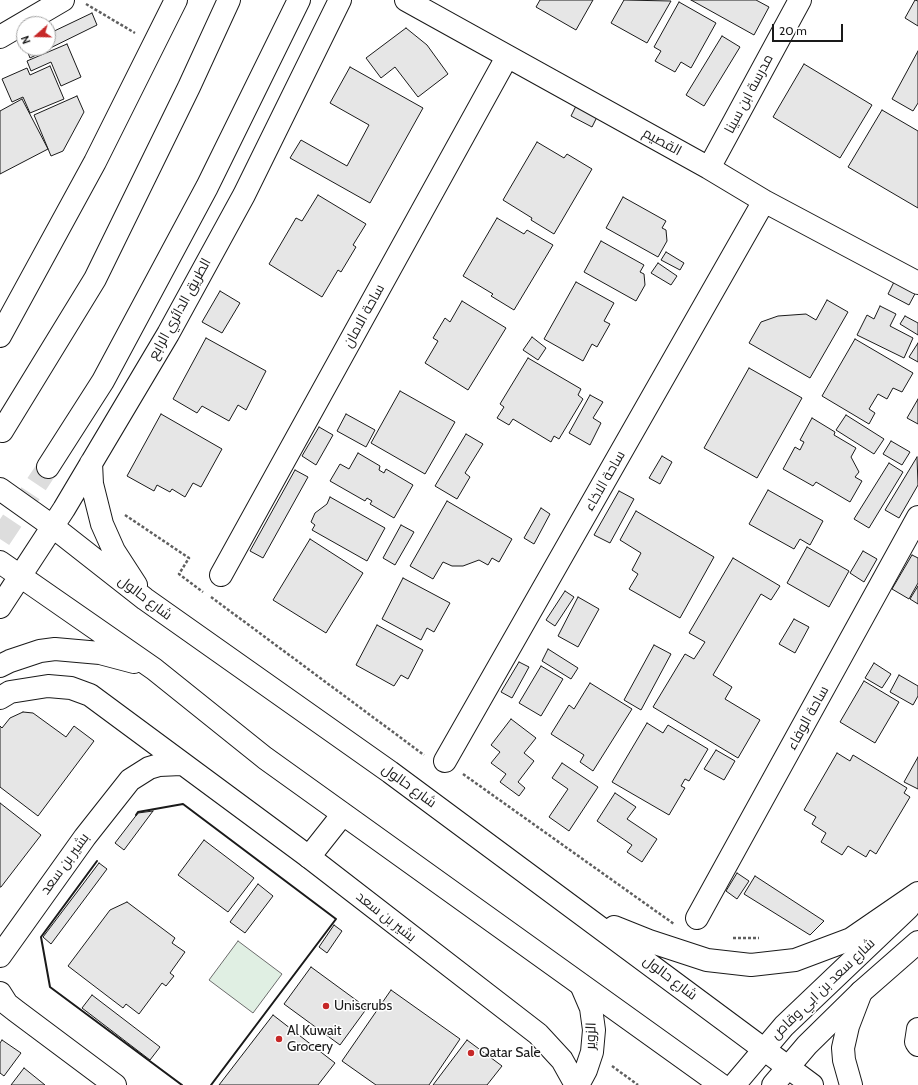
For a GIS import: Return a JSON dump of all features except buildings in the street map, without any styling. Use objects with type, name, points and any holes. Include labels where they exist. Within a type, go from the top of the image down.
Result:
[{"type":"main road","points":[[0,37],[63,0]]},
{"type":"main road","points":[[2,332],[95,162],[176,0]]},
{"type":"main road","points":[[2,431],[95,279],[189,87],[229,0]]},
{"type":"main road","points":[[48,467],[103,381],[207,187],[299,0]]},
{"type":"main road","name":"الطريق الدائري الرابع","points":[[0,607],[91,463],[168,334],[244,195],[340,0]]},
{"type":"main road","name":"القصيم","points":[[406,0],[709,168],[764,202],[918,283]]},
{"type":"main road","name":"مدرسة ابن سينا","points":[[709,168],[800,0]]},
{"type":"main road","name":"ساحة الامان","points":[[221,575],[508,57]]},
{"type":"main road","name":"ساحة الاخاء","points":[[445,761],[764,202]]},
{"type":"main road","points":[[91,463],[92,484],[102,524],[114,551],[145,599]]},
{"type":"main road","name":"شارع حالول","points":[[0,489],[52,526],[145,599],[390,772],[788,1066]]},
{"type":"main road","name":"ساحة الوفاء","points":[[688,922],[918,517]]},
{"type":"main road","points":[[0,562],[154,669],[265,758],[582,987],[721,1085]]},
{"type":"main road","points":[[0,666],[40,651],[55,649],[100,653],[127,659],[154,669]]},
{"type":"main road","name":"بشير بن سعد","points":[[0,698],[10,692],[48,686],[70,688],[90,695],[181,764],[309,857],[538,1034],[562,1060],[577,1085]]},
{"type":"main road","name":"بشير بن سعد","points":[[0,956],[85,837],[130,780],[149,768],[159,765],[181,764]]},
{"type":"main road","points":[[309,857],[343,814]]},
{"type":"main road","points":[[585,915],[648,941],[707,960],[751,965],[795,960],[851,939],[918,893]]},
{"type":"main road","name":"شارع سعد بن ابي وقاص","points":[[734,1085],[763,1048],[784,1026],[918,898]]},
{"type":"main road","name":"شارع سعد بن ابي وقاص","points":[[772,1085],[807,1045],[861,992],[918,942]]},
{"type":"main road","name":"الزوير","points":[[577,1085],[586,1070],[592,1052],[594,1030],[591,1008],[582,987]]},
{"type":"main road","points":[[851,1085],[844,1060],[843,1048],[848,1026],[861,992]]},
{"type":"main road","points":[[0,993],[8,1004],[16,1011],[115,1085]]},
{"type":"main road","points":[[918,1029],[916,1042],[918,1045]]},
{"type":"main road","points":[[788,1066],[812,1085]]},
{"type":"path","points":[[79,0],[154,44]]},
{"type":"path","points":[[123,514],[189,558],[179,574],[339,691],[440,768],[445,761],[657,912],[688,922]]},
{"type":"path","points":[[726,938],[759,938]]},
{"type":"path","points":[[592,1052],[638,1085]]},
{"type":"green space","points":[[238,941],[282,974],[253,1013],[209,980]]},
{"type":"tunnel","points":[[0,539],[48,467]]},
{"type":"wall","points":[[136,815],[138,812],[183,804],[336,919],[211,1085]]},
{"type":"wall","points":[[97,861],[41,937],[50,987],[182,1085]]},
{"type":"place","name":"Uniscrubs","points":[[326,1006]]},
{"type":"place","name":"Al Kuwait Grocery","points":[[279,1039]]},
{"type":"place","name":"Qatar Sale","points":[[471,1053]]}]
